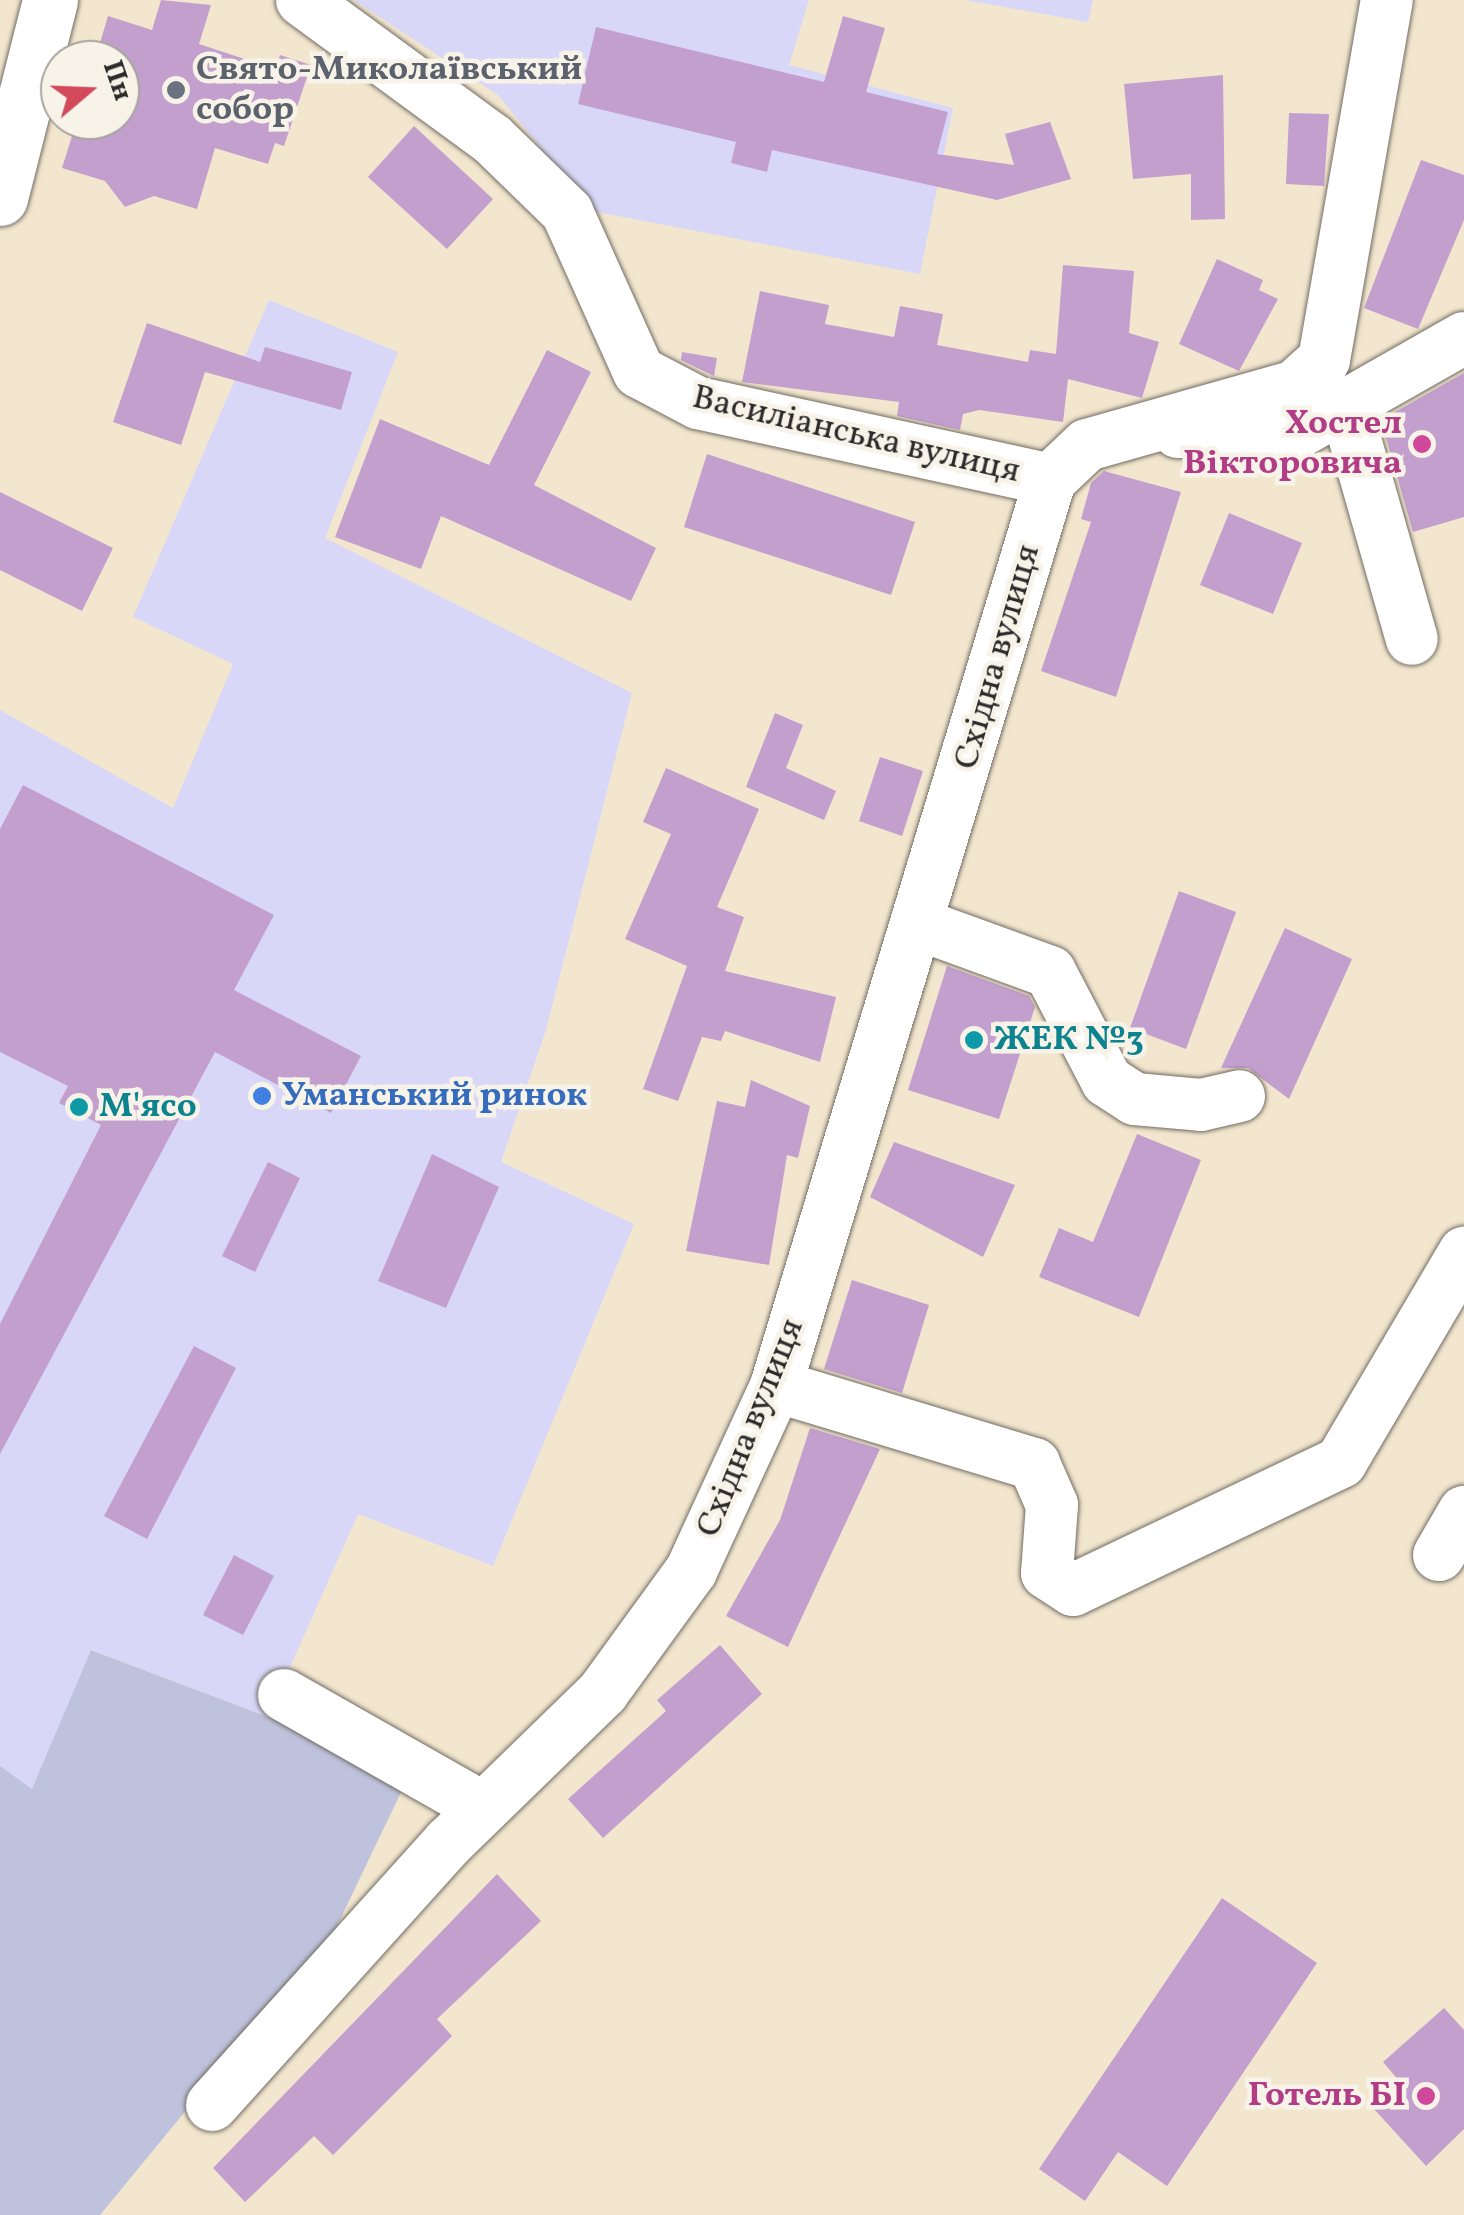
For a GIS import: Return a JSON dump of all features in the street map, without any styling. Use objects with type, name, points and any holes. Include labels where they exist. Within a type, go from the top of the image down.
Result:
[{"type":"main road","points":[[0,198],[50,0]]},
{"type":"street","name":"Василіанська вулиця","points":[[302,0],[492,139],[567,212],[639,372],[698,403],[1050,480],[1087,445],[1156,429]]},
{"type":"street","points":[[1156,429],[1295,386],[1324,360],[1387,0]]},
{"type":"street","points":[[1156,429],[1276,439],[1346,408],[1464,338]]},
{"type":"street","points":[[1346,408],[1412,638]]},
{"type":"street","name":"Східна вулиця","points":[[212,2104],[484,1808],[603,1692],[663,1618],[776,1386],[921,925],[1050,480]]},
{"type":"street","points":[[921,925],[1050,972],[1107,1081],[1135,1098],[1201,1105],[1239,1096]]},
{"type":"street","points":[[776,1386],[1034,1464],[1052,1505],[1047,1573],[1073,1590],[1341,1462],[1464,1253]]},
{"type":"street","points":[[284,1695],[484,1808]]},
{"type":"shaded area","points":[[354,0],[809,0],[789,65],[953,108],[920,274],[592,211],[498,95]]},
{"type":"shaded area","points":[[965,0],[1093,0],[1088,22]]},
{"type":"shaded area","name":"Уманський ринок","points":[[269,300],[398,352],[325,538],[632,693],[546,1030],[501,1162],[634,1224],[493,1566],[358,1514],[268,1717],[92,1650],[32,1790],[0,1766],[0,710],[173,808],[233,664],[133,617]]},
{"type":"shaded area","points":[[91,1650],[268,1717],[405,1784],[336,1928],[100,2215],[0,2215],[0,1766],[32,1789]]},
{"type":"building","name":"Свято-Миколаївський собор","points":[[161,0],[211,5],[199,44],[275,69],[280,55],[311,65],[284,146],[275,143],[268,164],[215,148],[197,209],[154,196],[125,207],[105,181],[62,168],[71,140],[140,140],[140,40],[101,40],[108,16],[152,30]]},
{"type":"building","points":[[843,16],[885,28],[866,92],[948,112],[937,154],[1014,165],[1005,134],[1050,122],[1071,179],[997,200],[772,150],[767,172],[731,163],[736,142],[578,104],[596,27],[824,82]]},
{"type":"building","points":[[1223,75],[1225,219],[1191,220],[1191,174],[1133,179],[1124,84]]},
{"type":"building","points":[[1289,113],[1329,114],[1324,186],[1286,184]]},
{"type":"building","points":[[414,126],[493,199],[447,249],[368,177]]},
{"type":"building","points":[[1421,160],[1464,175],[1464,220],[1418,329],[1364,308]]},
{"type":"building","points":[[1217,259],[1263,280],[1259,290],[1278,299],[1239,371],[1179,344]]},
{"type":"building","points":[[1063,265],[1134,271],[1129,333],[1159,342],[1142,398],[1068,379],[1063,422],[979,410],[963,414],[960,430],[897,416],[899,402],[742,382],[760,291],[829,305],[825,324],[894,337],[900,306],[943,314],[937,345],[1028,362],[1030,350],[1056,354]]},
{"type":"building","points":[[147,323],[260,362],[265,347],[352,372],[341,410],[205,372],[181,445],[113,422]]},
{"type":"building","points":[[547,350],[591,372],[534,485],[656,548],[631,601],[441,516],[421,569],[335,537],[380,419],[489,465]]},
{"type":"building","points":[[682,352],[717,358],[714,376],[681,360]]},
{"type":"building","name":"Хостел Вікторовича","points":[[1464,373],[1464,517],[1413,532],[1381,420]]},
{"type":"building","points":[[707,454],[915,522],[891,595],[684,527]]},
{"type":"building","points":[[1104,471],[1181,492],[1116,697],[1041,671],[1091,522],[1081,519],[1091,483]]},
{"type":"building","points":[[0,492],[113,548],[82,611],[0,570]]},
{"type":"building","points":[[1229,513],[1302,543],[1273,614],[1200,585]]},
{"type":"building","points":[[775,713],[803,725],[786,768],[836,791],[824,820],[746,787]]},
{"type":"building","points":[[880,757],[923,771],[902,836],[859,821]]},
{"type":"building","points":[[666,768],[759,809],[717,907],[744,917],[725,971],[836,997],[820,1062],[725,1031],[721,1041],[702,1037],[678,1101],[643,1089],[687,966],[625,939],[671,834],[643,822]]},
{"type":"building","points":[[23,785],[274,915],[234,990],[361,1056],[331,1113],[215,1052],[0,1454],[0,1324],[101,1125],[59,1103],[68,1086],[0,1052],[0,829]]},
{"type":"building","points":[[1179,891],[1236,912],[1186,1049],[1130,1028]]},
{"type":"building","points":[[1285,928],[1352,959],[1289,1099],[1248,1068],[1221,1068]]},
{"type":"building","name":"ЖЕК №3","points":[[947,966],[1029,996],[1035,1007],[999,1119],[908,1090]]},
{"type":"building","points":[[751,1080],[810,1106],[798,1158],[787,1155],[769,1265],[686,1251],[717,1101],[745,1107]]},
{"type":"building","points":[[1137,1134],[1201,1160],[1139,1317],[1039,1277],[1059,1228],[1093,1242]]},
{"type":"building","points":[[894,1142],[1015,1185],[983,1257],[870,1197]]},
{"type":"building","points":[[432,1154],[499,1187],[446,1308],[378,1281]]},
{"type":"building","points":[[268,1162],[300,1178],[255,1272],[222,1256]]},
{"type":"building","points":[[852,1280],[929,1305],[902,1393],[824,1369]]},
{"type":"building","points":[[194,1346],[236,1368],[147,1539],[104,1516]]},
{"type":"building","points":[[810,1428],[880,1449],[788,1647],[726,1616],[780,1520]]},
{"type":"building","points":[[234,1555],[274,1576],[243,1635],[203,1615]]},
{"type":"building","points":[[720,1645],[762,1694],[603,1838],[568,1799],[666,1711],[657,1700]]},
{"type":"building","points":[[497,1874],[541,1921],[437,2019],[452,2036],[333,2155],[314,2136],[245,2202],[213,2168]]},
{"type":"building","points":[[1222,1898],[1317,1963],[1167,2186],[1118,2152],[1085,2201],[1039,2169]]},
{"type":"building","name":"Готель БІ","points":[[1444,2008],[1464,2030],[1464,2129],[1426,2166],[1374,2109],[1401,2083],[1383,2062]]},
{"type":"place","name":"Свято-Миколаївський собор","points":[[176,90]]},
{"type":"place","name":"Хостел Вікторовича","points":[[1422,444]]},
{"type":"place","name":"ЖЕК №3","points":[[974,1040]]},
{"type":"place","name":"Уманський ринок","points":[[262,1096]]},
{"type":"place","name":"М'ясо","points":[[79,1107]]},
{"type":"place","name":"Готель БІ","points":[[1426,2096]]}]
